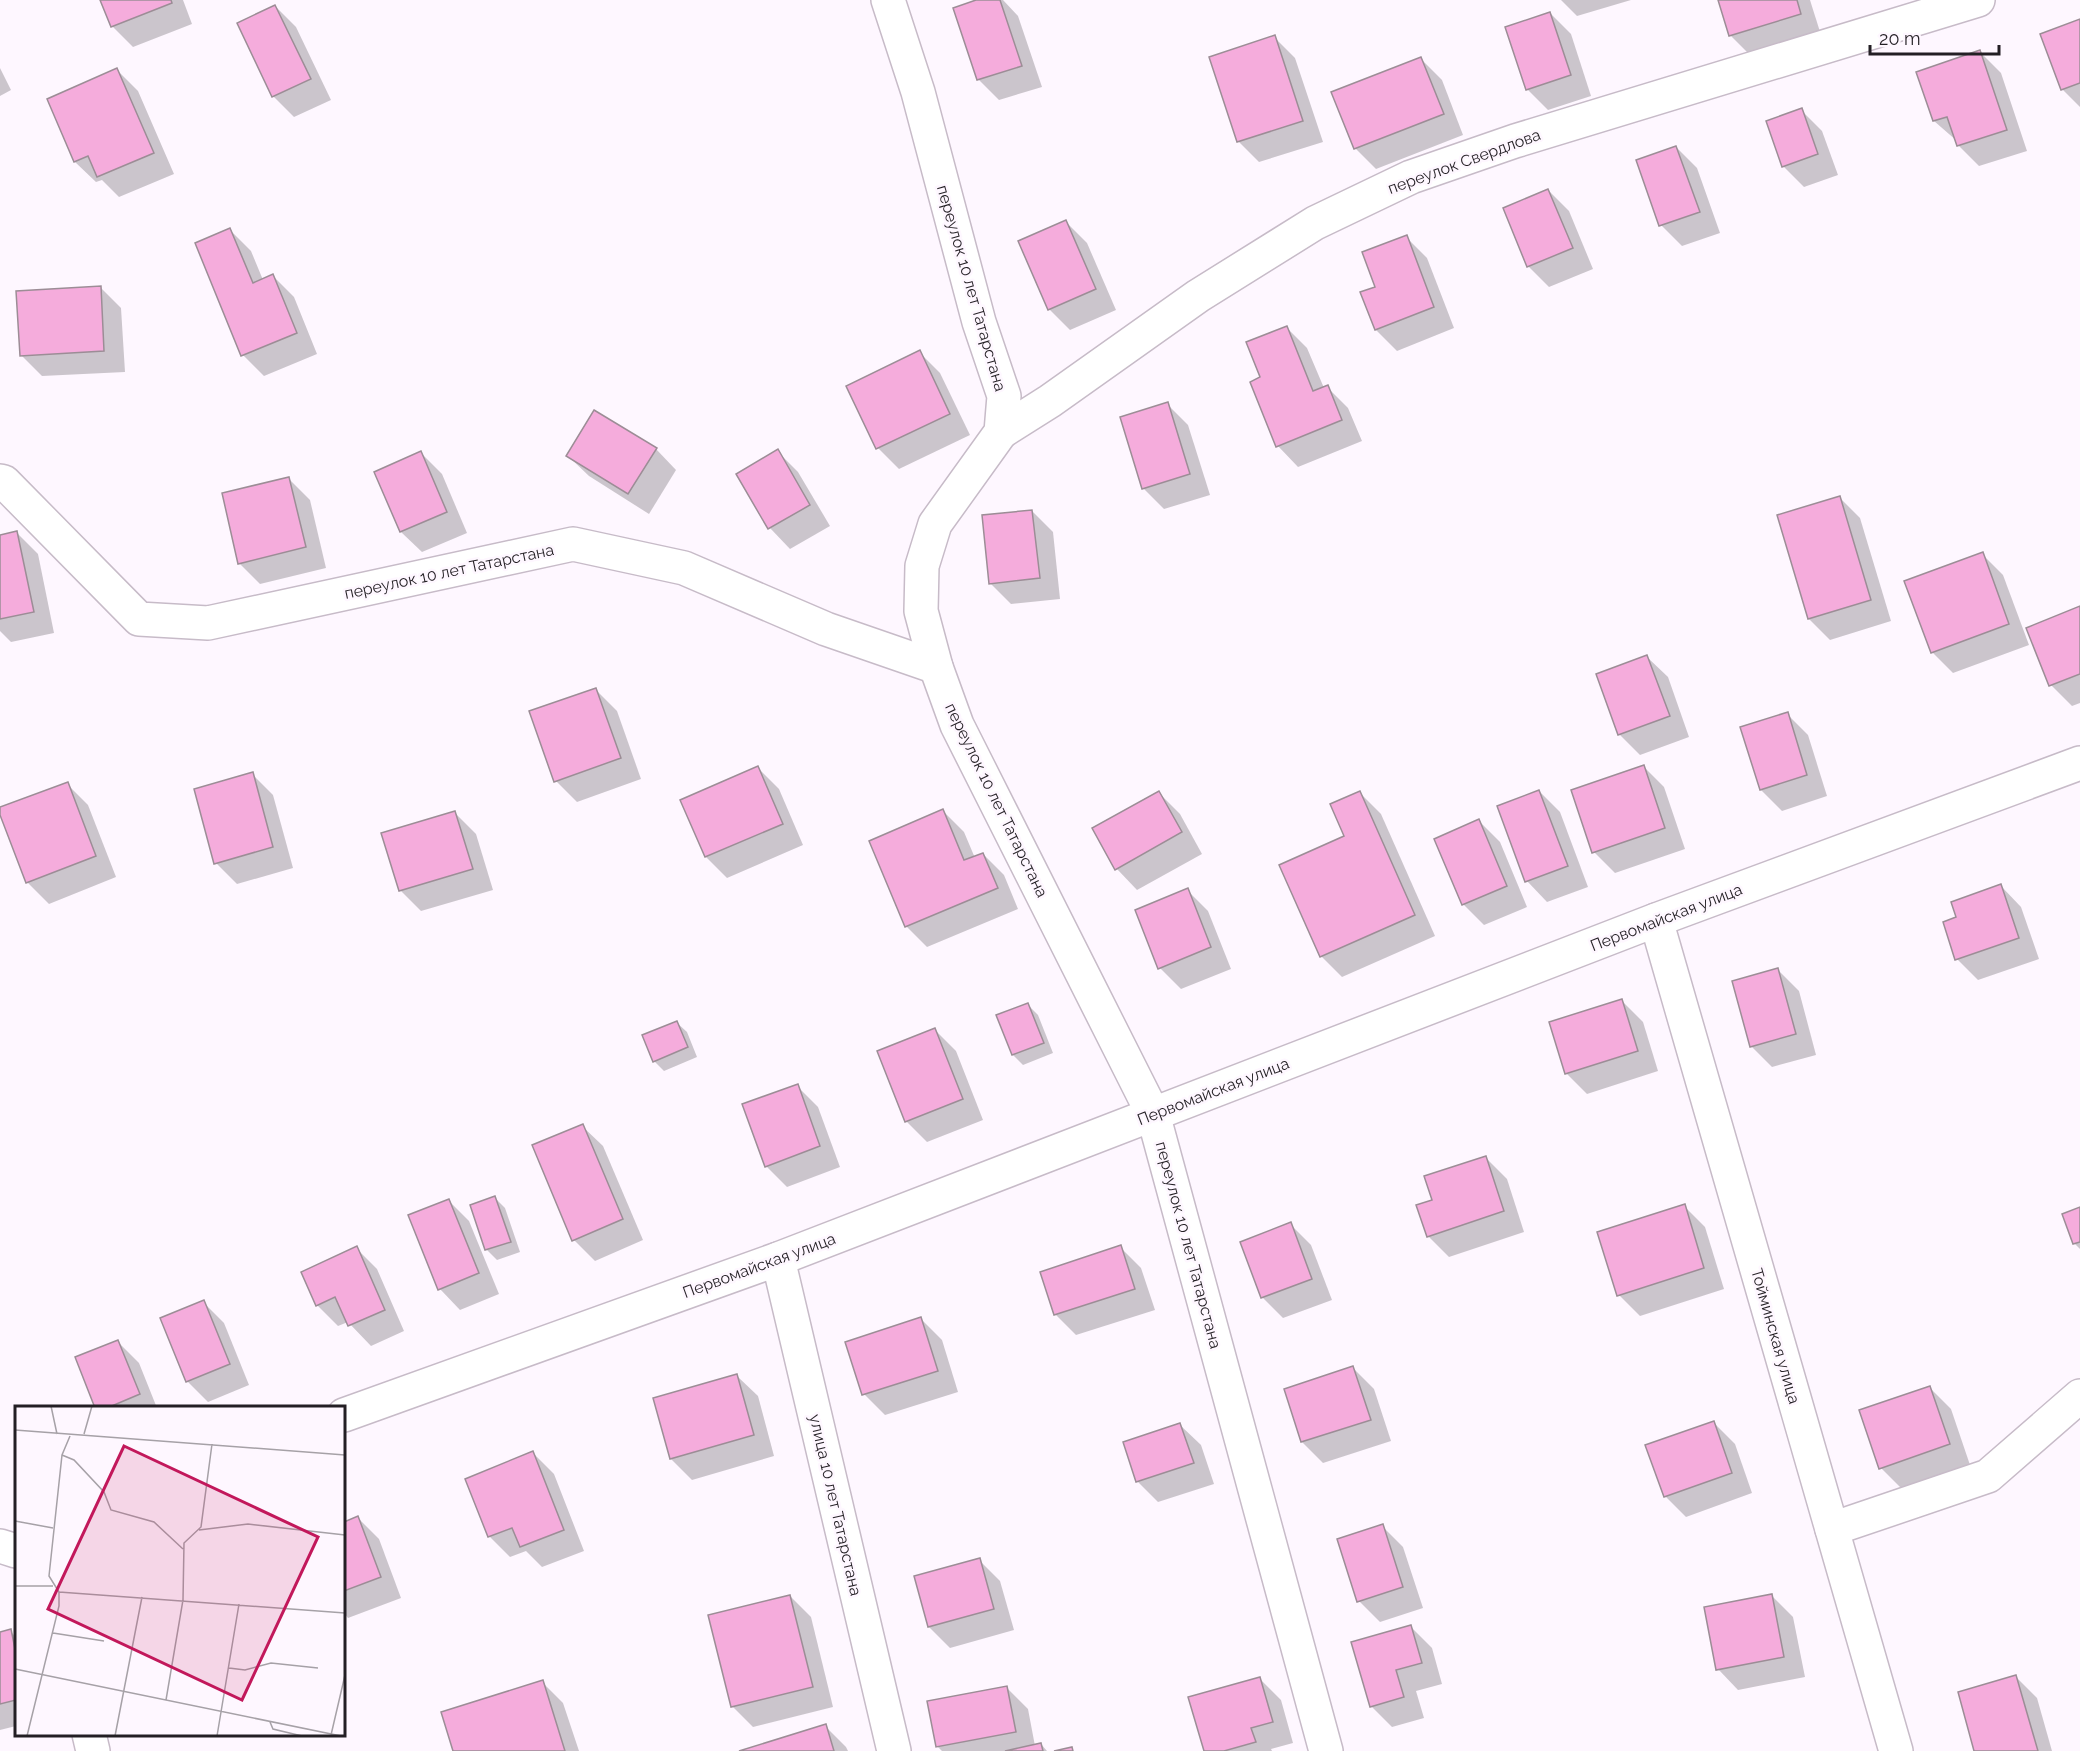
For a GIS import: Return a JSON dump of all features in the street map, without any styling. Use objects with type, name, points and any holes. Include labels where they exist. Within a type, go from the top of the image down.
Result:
[{"type":"street","name":"переулок 10 лет Татарстана","points":[[888,0],[918,92],[979,322],[1004,396],[1001,432],[935,524],[922,566],[921,611],[936,667],[957,725],[1153,1114],[1326,1751]]},
{"type":"street","name":"переулок Свердлова","points":[[1001,432],[1050,402],[1198,296],[1315,223],[1411,177],[1515,141],[1978,0]]},
{"type":"street","name":"переулок 10 лет Татарстана","points":[[0,481],[139,619],[208,623],[573,544],[684,568],[826,629],[936,667]]},
{"type":"street","name":"Первомайская улица","points":[[345,1415],[778,1258],[1656,920],[2080,763]]},
{"type":"street","name":"Тойминская улица","points":[[1656,920],[1896,1751]]},
{"type":"street","name":"улица 10 лет Татарстана","points":[[778,1258],[894,1751]]},
{"type":"street","points":[[1832,1529],[1988,1476],[2080,1396]]},
{"type":"street","points":[[0,1546],[15,1551]]},
{"type":"street","points":[[89,1736],[93,1751]]},
{"type":"building","points":[[100,0],[171,0],[172,3],[111,27]]},
{"type":"building","points":[[976,0],[1000,0],[1022,66],[977,80],[953,8]]},
{"type":"building","points":[[1718,0],[1797,0],[1801,14],[1729,36]]},
{"type":"building","points":[[275,5],[311,79],[272,97],[237,23]]},
{"type":"building","points":[[1550,12],[1571,75],[1526,90],[1505,27]]},
{"type":"building","points":[[2080,19],[2080,83],[2061,90],[2040,34]]},
{"type":"building","points":[[1275,35],[1303,121],[1237,142],[1209,57]]},
{"type":"building","points":[[1980,50],[2007,130],[1957,146],[1947,117],[1933,121],[1916,72]]},
{"type":"building","points":[[1421,57],[1444,114],[1354,149],[1331,92]]},
{"type":"building","points":[[117,68],[154,153],[97,177],[88,156],[74,162],[47,99]]},
{"type":"building","points":[[1802,108],[1818,154],[1782,167],[1766,121]]},
{"type":"building","points":[[1676,146],[1700,212],[1659,226],[1636,160]]},
{"type":"building","points":[[1548,189],[1573,248],[1527,267],[1503,208]]},
{"type":"building","points":[[1066,220],[1096,289],[1048,310],[1018,241]]},
{"type":"building","points":[[230,228],[253,283],[273,274],[297,333],[241,356],[195,243]]},
{"type":"building","points":[[1407,235],[1434,307],[1375,330],[1360,292],[1375,287],[1362,252]]},
{"type":"building","points":[[101,286],[104,351],[20,356],[16,291]]},
{"type":"building","points":[[1287,326],[1313,391],[1328,385],[1342,420],[1276,447],[1250,382],[1260,377],[1246,342]]},
{"type":"building","points":[[920,350],[950,414],[876,449],[846,386]]},
{"type":"building","points":[[1168,402],[1190,474],[1142,489],[1120,417]]},
{"type":"building","points":[[594,410],[657,448],[628,494],[566,456]]},
{"type":"building","points":[[778,449],[810,505],[768,529],[736,474]]},
{"type":"building","points":[[421,451],[447,512],[400,532],[374,472]]},
{"type":"building","points":[[289,477],[306,547],[238,564],[222,493]]},
{"type":"building","points":[[1840,496],[1871,600],[1808,619],[1777,515]]},
{"type":"building","points":[[1032,510],[1040,578],[989,584],[982,515]]},
{"type":"building","points":[[17,531],[34,612],[0,619],[0,535]]},
{"type":"building","points":[[1983,552],[2009,624],[1931,653],[1904,581]]},
{"type":"building","points":[[2080,606],[2080,674],[2049,686],[2026,628]]},
{"type":"building","points":[[1647,655],[1670,716],[1618,735],[1596,674]]},
{"type":"building","points":[[596,688],[621,758],[554,782],[529,711]]},
{"type":"building","points":[[1788,712],[1807,775],[1760,790],[1740,727]]},
{"type":"building","points":[[1644,765],[1665,828],[1592,853],[1571,790]]},
{"type":"building","points":[[758,766],[783,824],[705,857],[680,800]]},
{"type":"building","points":[[253,772],[273,847],[214,864],[194,789]]},
{"type":"building","points":[[68,782],[96,856],[26,883],[0,815],[0,807]]},
{"type":"building","points":[[1539,790],[1568,866],[1525,882],[1497,806]]},
{"type":"building","points":[[1159,791],[1182,832],[1115,870],[1092,828]]},
{"type":"building","points":[[1360,791],[1415,915],[1320,957],[1279,865],[1344,836],[1330,804]]},
{"type":"building","points":[[943,809],[964,860],[983,853],[998,888],[905,927],[869,841]]},
{"type":"building","points":[[455,811],[473,869],[399,891],[381,833]]},
{"type":"building","points":[[1479,819],[1507,886],[1462,905],[1434,839]]},
{"type":"building","points":[[2001,884],[2019,938],[1955,960],[1943,922],[1956,917],[1951,902]]},
{"type":"building","points":[[1188,888],[1211,947],[1158,969],[1135,910]]},
{"type":"building","points":[[1778,968],[1796,1034],[1750,1047],[1732,981]]},
{"type":"building","points":[[1622,999],[1638,1051],[1565,1074],[1549,1022]]},
{"type":"building","points":[[1028,1003],[1044,1043],[1012,1055],[996,1015]]},
{"type":"building","points":[[677,1021],[688,1047],[653,1062],[642,1035]]},
{"type":"building","points":[[935,1028],[963,1099],[905,1122],[877,1051]]},
{"type":"building","points":[[798,1084],[820,1146],[765,1167],[742,1104]]},
{"type":"building","points":[[583,1124],[623,1219],[572,1241],[532,1145]]},
{"type":"building","points":[[1486,1156],[1504,1211],[1427,1237],[1416,1205],[1432,1200],[1424,1176]]},
{"type":"building","points":[[495,1196],[511,1242],[485,1250],[470,1205]]},
{"type":"building","points":[[449,1199],[479,1273],[438,1290],[408,1215]]},
{"type":"building","points":[[1685,1204],[1704,1268],[1617,1296],[1597,1232]]},
{"type":"building","points":[[2080,1207],[2080,1242],[2073,1244],[2062,1214]]},
{"type":"building","points":[[1291,1222],[1312,1279],[1261,1298],[1240,1242]]},
{"type":"building","points":[[1121,1245],[1135,1289],[1054,1315],[1040,1272]]},
{"type":"building","points":[[357,1246],[385,1310],[348,1326],[335,1297],[316,1306],[301,1272]]},
{"type":"building","points":[[204,1300],[230,1364],[186,1382],[160,1318]]},
{"type":"building","points":[[921,1317],[938,1371],[862,1395],[845,1342]]},
{"type":"building","points":[[118,1340],[140,1394],[112,1406],[94,1406],[75,1357]]},
{"type":"building","points":[[1353,1366],[1371,1420],[1301,1442],[1284,1389]]},
{"type":"building","points":[[737,1374],[754,1435],[670,1459],[653,1398]]},
{"type":"building","points":[[1930,1386],[1950,1444],[1879,1469],[1859,1410]]},
{"type":"building","points":[[1714,1421],[1732,1473],[1664,1497],[1645,1445]]},
{"type":"building","points":[[1180,1423],[1194,1463],[1136,1482],[1123,1442]]},
{"type":"building","points":[[533,1451],[564,1530],[520,1547],[512,1528],[488,1537],[465,1479]]},
{"type":"building","points":[[358,1516],[381,1577],[345,1591],[345,1522]]},
{"type":"building","points":[[1383,1524],[1403,1587],[1357,1602],[1337,1539]]},
{"type":"building","points":[[980,1558],[994,1609],[928,1627],[914,1576]]},
{"type":"building","points":[[1772,1594],[1784,1657],[1716,1670],[1704,1607]]},
{"type":"building","points":[[790,1595],[813,1687],[731,1707],[708,1615]]},
{"type":"building","points":[[1411,1625],[1422,1663],[1396,1670],[1404,1697],[1370,1707],[1351,1642]]},
{"type":"building","points":[[11,1629],[15,1649],[15,1700],[0,1704],[0,1632]]},
{"type":"building","points":[[2016,1675],[2038,1751],[1974,1751],[1958,1692]]},
{"type":"building","points":[[1260,1677],[1273,1722],[1251,1728],[1256,1742],[1224,1751],[1204,1751],[1188,1697]]},
{"type":"building","points":[[543,1680],[565,1751],[453,1751],[441,1712]]},
{"type":"building","points":[[1007,1686],[1016,1732],[936,1747],[927,1701]]},
{"type":"building","points":[[826,1724],[834,1751],[739,1751]]},
{"type":"building","points":[[1041,1743],[1043,1751],[1005,1751]]},
{"type":"building","points":[[1072,1747],[1073,1751],[1054,1751]]}]
